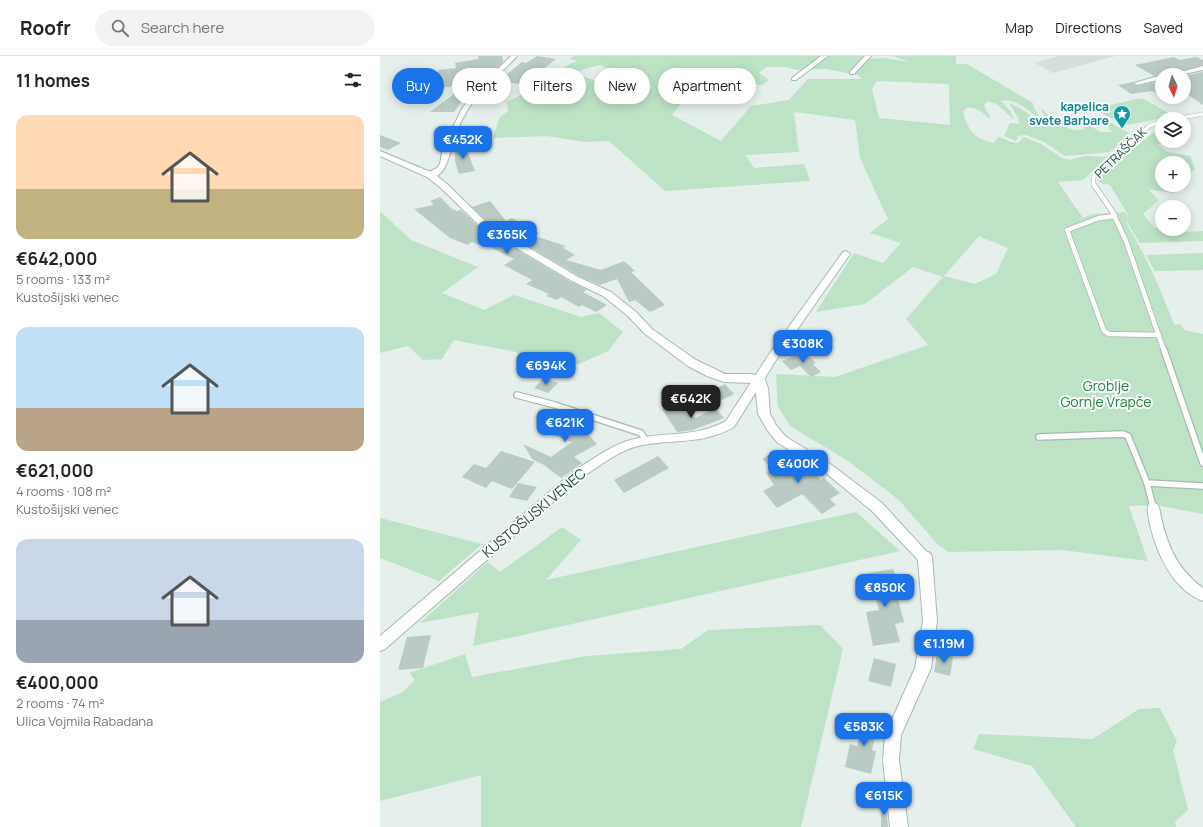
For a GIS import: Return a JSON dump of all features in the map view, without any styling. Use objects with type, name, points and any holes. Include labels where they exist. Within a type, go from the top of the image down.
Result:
[{"type":"street","points":[[430,176],[440,170],[444,164],[447,147],[464,110],[476,93],[514,56]]},
{"type":"street","points":[[794,79],[825,56]]},
{"type":"street","points":[[852,73],[868,56]]},
{"type":"street","points":[[1191,71],[1203,68]]},
{"type":"street","points":[[1137,83],[1155,79]]},
{"type":"street","points":[[380,153],[430,176],[444,186],[484,225],[575,279],[607,294],[632,314],[648,331],[692,363],[724,378],[757,379],[762,384],[764,414],[772,428],[782,440],[826,466],[871,503],[921,555],[925,557],[930,621],[923,668],[893,735],[891,760],[899,827]]},
{"type":"street","name":"KUSTOŠIJSKI VENEC","points":[[380,645],[578,474],[625,446],[646,441],[698,437],[721,430],[734,419],[757,379],[846,254]]},
{"type":"street","points":[[1153,507],[1156,530],[1160,544],[1171,565],[1182,578],[1203,594]]},
{"type":"lane","points":[[1191,116],[1203,114]]},
{"type":"lane","name":"PETRAŠČAK","points":[[1155,124],[1149,126],[1094,176],[1093,184],[1113,213],[1136,268],[1203,463]]},
{"type":"lane","points":[[1113,213],[1067,230],[1104,331],[1109,334],[1159,335]]},
{"type":"lane","points":[[517,395],[555,405],[641,433],[646,441]]},
{"type":"lane","points":[[1039,437],[1123,434],[1128,436],[1147,483],[1153,507]]},
{"type":"lane","points":[[1147,483],[1203,486]]},
{"type":"shaded area","points":[[1059,56],[1116,56],[1053,73],[1035,63]]},
{"type":"green space","name":"Groblje Gornje Vrapče","points":[[574,56],[869,56],[870,59],[883,58],[909,62],[893,56],[956,56],[956,64],[967,64],[1033,103],[1034,108],[1042,121],[1017,103],[1006,100],[1001,101],[1011,112],[1014,120],[998,105],[988,101],[984,105],[990,117],[989,119],[976,109],[966,108],[963,112],[970,129],[981,139],[994,143],[998,137],[1018,143],[1024,137],[1041,144],[1062,158],[1070,160],[1085,156],[1108,157],[1083,180],[1058,182],[1083,218],[1092,214],[1125,212],[1128,216],[1127,220],[1129,216],[1110,185],[1100,183],[1099,176],[1153,133],[1155,134],[1155,148],[1162,148],[1168,152],[1190,156],[1155,156],[1155,190],[1148,189],[1159,200],[1155,200],[1155,204],[1143,214],[1155,227],[1155,236],[1191,236],[1191,232],[1203,231],[1203,241],[1140,243],[1127,222],[1126,223],[1153,273],[1174,325],[1181,324],[1184,330],[1203,334],[1203,514],[1155,505],[1129,506],[1148,561],[1062,550],[949,552],[938,545],[899,500],[848,461],[790,426],[778,406],[776,374],[835,377],[928,345],[906,319],[943,277],[913,267],[865,304],[816,312],[854,253],[883,263],[901,243],[870,233],[888,219],[860,158],[855,120],[794,112],[799,152],[745,155],[754,168],[804,164],[810,181],[665,191],[609,141],[585,142],[547,136],[493,138],[500,117],[508,111],[507,104],[511,104],[511,100],[519,96],[519,104],[586,104],[586,77],[594,80],[594,104],[650,104],[650,88],[653,88],[650,87],[650,68],[607,68],[600,65],[586,69],[564,67],[577,61],[569,59]],"holes":[[[766,67],[785,67],[798,70],[826,69],[858,75],[862,79],[808,79],[789,100],[751,106],[721,141],[672,115],[680,104],[658,104],[658,68],[756,68],[756,84],[763,85],[769,80],[759,73]],[[877,81],[949,84],[950,125],[879,118],[872,89]],[[979,236],[1008,248],[996,274],[975,284],[944,276]]]},
{"type":"green space","points":[[1142,98],[1167,112],[1155,112],[1155,120],[1127,125],[1092,109]]},
{"type":"green space","points":[[1009,103],[1028,114],[1036,123],[1046,127],[1048,122],[1040,108],[1060,124],[1072,129],[1084,129],[1075,115],[1100,132],[1112,132],[1100,116],[1130,134],[1110,152],[1065,156],[1044,142],[1026,135],[1018,136],[1016,141],[1004,136],[1010,123],[1019,124],[1019,119]]},
{"type":"green space","points":[[1191,159],[1195,169],[1191,173]]},
{"type":"green space","points":[[380,213],[382,213],[411,240],[478,267],[442,293],[484,310],[514,295],[581,317],[599,313],[623,332],[608,351],[579,364],[537,367],[516,352],[454,340],[442,359],[423,360],[408,346],[380,353]]},
{"type":"green space","points":[[1203,253],[1203,270],[1155,271],[1146,255]]},
{"type":"green space","points":[[856,512],[900,551],[473,646],[479,612],[420,623],[488,562],[500,572],[562,527],[581,540],[546,580]]},
{"type":"green space","points":[[380,518],[482,544],[439,581],[380,558]]},
{"type":"green space","points":[[820,625],[843,649],[801,827],[481,827],[481,775],[380,801],[380,702],[403,692],[415,680],[409,673],[465,654],[472,677],[587,656],[681,649],[708,630]]},
{"type":"green space","points":[[1160,708],[1177,741],[1173,750],[1188,810],[1175,822],[1176,827],[1076,827],[1032,766],[973,749],[979,734],[1093,739],[1139,709]]},
{"type":"building","points":[[478,56],[502,56],[503,62],[497,68],[456,68],[455,63],[478,59]]},
{"type":"building","points":[[537,56],[556,59],[545,68],[519,68],[519,84],[511,83],[511,71],[522,62],[526,63]]},
{"type":"building","points":[[1174,57],[1180,60],[1196,57],[1203,60],[1203,65],[1191,68],[1155,68],[1154,76],[1135,65]]},
{"type":"building","points":[[452,68],[452,86],[444,87],[444,69]]},
{"type":"building","points":[[1203,72],[1203,105],[1191,97],[1191,75]]},
{"type":"building","points":[[1133,82],[1133,84],[1137,86],[1155,82],[1155,92],[1152,91],[1131,94],[1118,85]]},
{"type":"building","points":[[452,95],[452,104],[460,104],[454,112],[430,112],[441,104],[444,104],[444,101]]},
{"type":"building","points":[[380,135],[401,143],[388,150],[380,147]]},
{"type":"building","points":[[468,146],[468,153],[475,171],[459,174],[455,161],[455,147]]},
{"type":"building","points":[[440,197],[452,209],[457,211],[461,210],[480,228],[587,290],[583,292],[607,305],[596,312],[582,305],[579,307],[561,297],[557,300],[546,296],[549,294],[526,284],[532,280],[504,265],[514,259],[488,246],[486,247],[471,242],[468,245],[450,238],[414,209],[434,205],[430,201]]},
{"type":"building","points":[[490,201],[506,221],[512,218],[539,233],[535,236],[566,246],[563,248],[575,255],[566,260],[601,270],[624,261],[635,271],[631,272],[665,305],[650,312],[635,300],[629,302],[617,279],[600,285],[579,276],[488,222],[472,207]]},
{"type":"building","points":[[805,352],[816,363],[813,364],[821,372],[811,377],[800,366],[791,370],[782,361]]},
{"type":"building","points":[[544,378],[558,383],[548,393],[534,388]]},
{"type":"building","points":[[725,384],[734,394],[718,402],[709,392]]},
{"type":"building","points":[[673,406],[677,412],[689,408],[695,418],[716,408],[724,418],[693,430],[677,432],[662,409]]},
{"type":"building","points":[[558,410],[572,415],[570,416],[591,421],[585,431],[597,444],[574,457],[582,463],[561,478],[544,465],[532,459],[523,444],[551,457],[572,442],[540,430]]},
{"type":"building","points":[[501,451],[535,462],[512,489],[492,481],[486,488],[462,477],[474,464],[486,468]]},
{"type":"building","points":[[773,452],[785,463],[796,457],[821,480],[824,478],[840,493],[830,499],[836,505],[822,514],[802,494],[777,508],[763,491],[774,485],[766,473],[774,470],[762,459]]},
{"type":"building","points":[[658,456],[669,468],[624,493],[614,480]]},
{"type":"building","points":[[518,483],[537,487],[527,501],[509,497]]},
{"type":"building","points":[[893,569],[902,595],[897,595],[904,622],[895,624],[900,642],[873,646],[866,612],[879,610],[868,573]]},
{"type":"building","points":[[431,635],[423,668],[398,670],[407,637]]},
{"type":"building","points":[[937,653],[953,657],[950,676],[934,672]]},
{"type":"building","points":[[874,658],[896,664],[891,687],[868,681]]},
{"type":"building","points":[[865,714],[880,718],[872,750],[876,751],[871,774],[845,767],[850,744],[857,746]]},
{"type":"building","points":[[881,804],[886,804],[888,827],[881,827]]},
{"type":"place","name":"kapelica svete Barbare","points":[[1122,129]]}]
